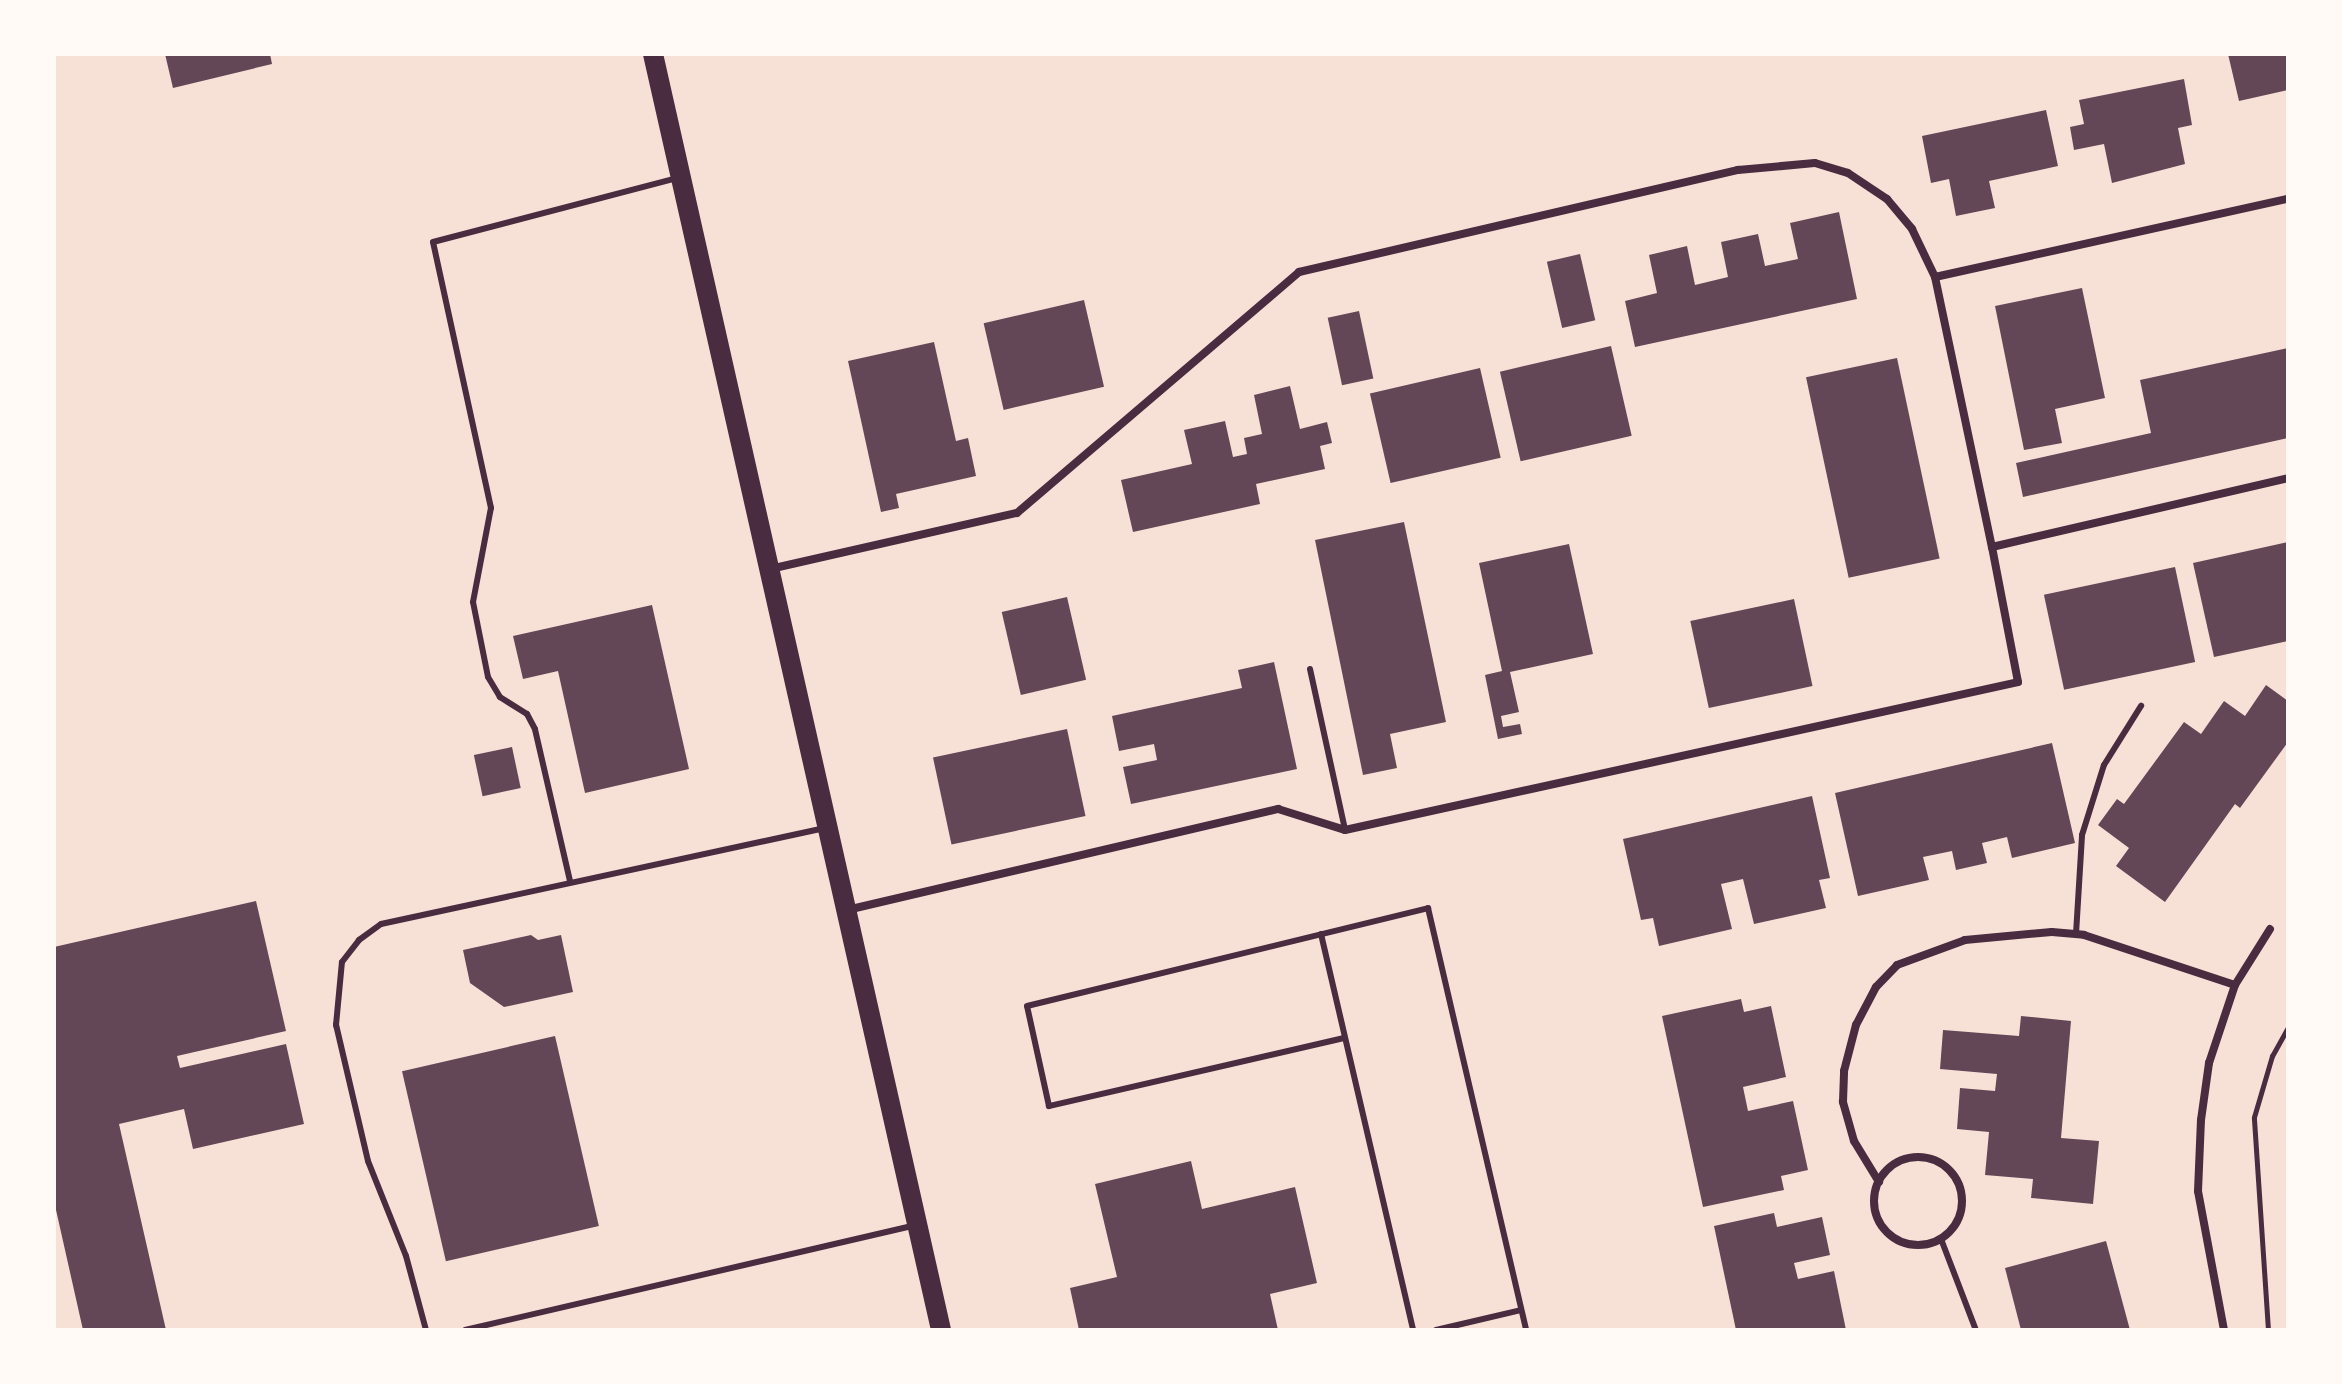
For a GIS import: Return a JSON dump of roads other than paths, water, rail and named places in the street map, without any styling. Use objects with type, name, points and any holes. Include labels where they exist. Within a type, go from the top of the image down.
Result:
[{"type":"main road","points":[[653,54],[941,1330]]},
{"type":"street","points":[[770,569],[1017,513],[1299,272],[1738,170],[1815,163],[1848,173],[1887,199],[1912,229],[1935,277],[2018,682],[1345,830],[1278,809],[847,910]]},
{"type":"street","points":[[1935,277],[2288,199]]},
{"type":"street","points":[[1992,547],[2288,478]]},
{"type":"street","points":[[2224,1330],[2198,1191],[2209,1063],[2235,985],[2270,929]]},
{"type":"street","points":[[1879,1182],[1854,1141],[1843,1102],[1844,1071],[1856,1025],[1876,987],[1897,965],[1954,942],[2010,933],[2076,934],[2235,985]]},
{"type":"street","points":[[1913,1157],[1928,1158],[1953,1174],[1960,1187],[1959,1216],[1941,1239],[1914,1244],[1888,1233],[1875,1209],[1879,1182],[1899,1161],[1913,1157]]},
{"type":"lane","points":[[570,881],[535,729],[527,714],[500,697],[488,677],[473,602],[491,508],[433,242],[681,177]]},
{"type":"lane","points":[[1310,669],[1345,830]]},
{"type":"lane","points":[[2076,934],[2082,835],[2104,765],[2141,706]]},
{"type":"lane","points":[[426,1330],[406,1256],[368,1161],[336,1025],[342,962],[359,940],[381,924],[828,827]]},
{"type":"lane","points":[[1344,1038],[1049,1106],[1027,1006],[1428,908],[1526,1330]]},
{"type":"lane","points":[[1321,934],[1413,1330]]},
{"type":"lane","points":[[465,1330],[917,1225]]},
{"type":"lane","points":[[1941,1239],[1976,1330]]},
{"type":"lane","points":[[1436,1330],[1521,1310]]}]
